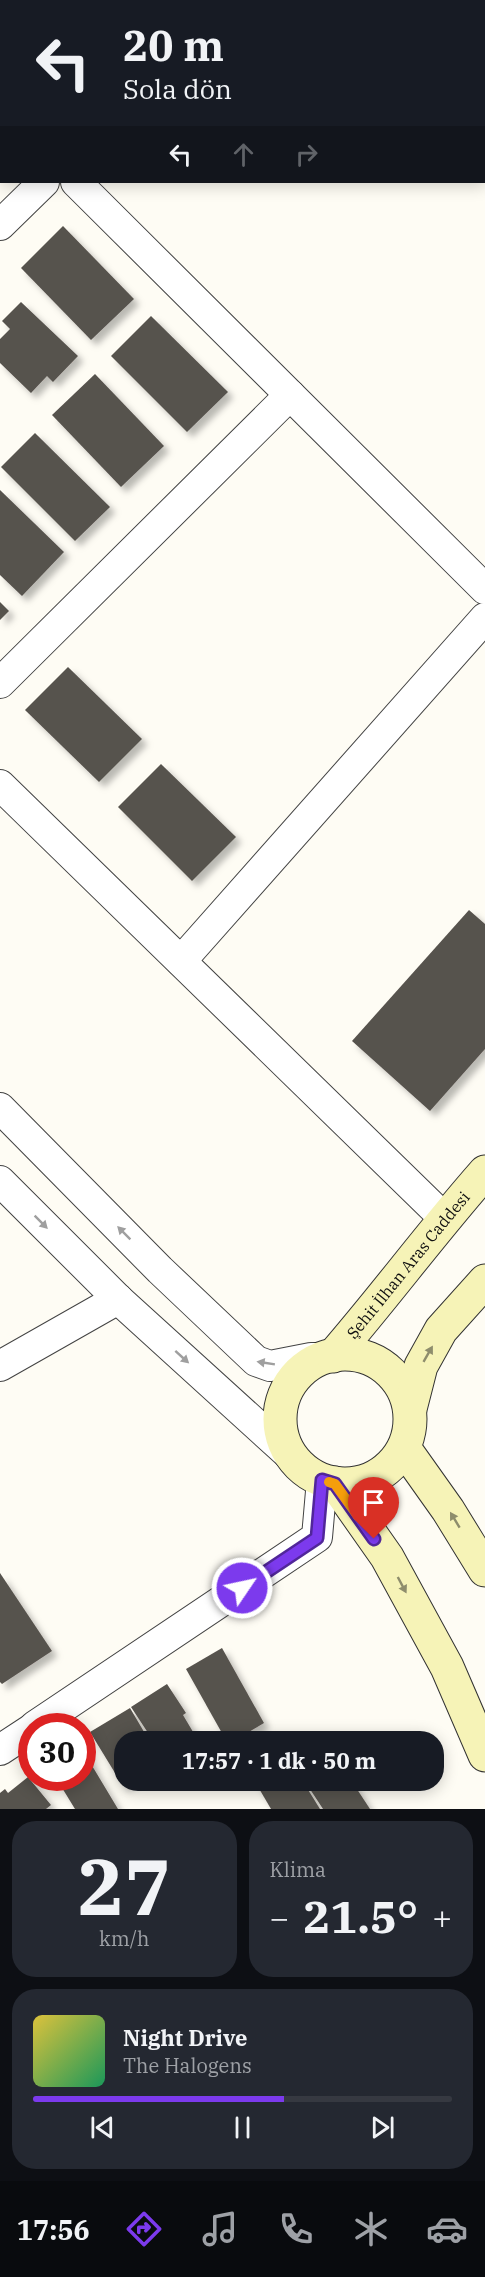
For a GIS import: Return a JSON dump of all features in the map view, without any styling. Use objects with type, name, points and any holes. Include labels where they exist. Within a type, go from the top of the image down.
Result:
[{"type":"main road","name":"Şehit İlhan Aras Caddesi","points":[[328,1357],[377,1305],[444,1218],[485,1172]]},
{"type":"main road","points":[[410,1409],[404,1391],[393,1375],[378,1363],[361,1356],[342,1354],[328,1357],[308,1366],[295,1378],[285,1393],[280,1428],[285,1444],[294,1459],[307,1472],[329,1482],[352,1484],[382,1473],[395,1461],[404,1448],[410,1429],[410,1409],[421,1366],[441,1330],[485,1281]]},
{"type":"main road","points":[[404,1448],[448,1510],[485,1570]]},
{"type":"main road","points":[[329,1482],[387,1557],[447,1667],[485,1755]]},
{"type":"street","points":[[0,225],[43,183]]},
{"type":"street","points":[[77,183],[485,589]]},
{"type":"street","points":[[0,683],[290,395]]},
{"type":"street","points":[[181,961],[485,618]]},
{"type":"street","points":[[0,785],[444,1218]]},
{"type":"street","points":[[0,1108],[160,1270],[256,1361],[270,1366],[328,1357]]},
{"type":"street","points":[[0,1181],[118,1299],[294,1459]]},
{"type":"street","points":[[0,1366],[118,1299]]},
{"type":"street","points":[[54,1713],[317,1538],[329,1482]]},
{"type":"street","points":[[0,1750],[18,1738]]},
{"type":"building","points":[[63,226],[134,299],[91,340],[21,268]]},
{"type":"building","points":[[21,302],[78,356],[53,382],[47,376],[31,393],[0,363],[0,339],[10,329],[2,321]]},
{"type":"building","points":[[151,316],[228,392],[187,432],[111,356]]},
{"type":"building","points":[[95,374],[164,446],[121,487],[52,415]]},
{"type":"building","points":[[35,433],[110,507],[75,541],[1,467]]},
{"type":"building","points":[[0,490],[64,552],[22,596],[0,575]]},
{"type":"building","points":[[0,602],[9,611],[0,620]]},
{"type":"building","points":[[68,667],[142,739],[99,782],[25,710]]},
{"type":"building","points":[[161,764],[236,837],[192,881],[118,807]]},
{"type":"building","points":[[469,910],[485,924],[485,1049],[430,1111],[352,1041]]},
{"type":"building","points":[[0,1573],[52,1651],[2,1684],[0,1682]]},
{"type":"building","points":[[222,1648],[264,1723],[251,1731],[221,1731],[186,1669]]},
{"type":"building","points":[[167,1684],[186,1713],[183,1715],[192,1731],[147,1731],[131,1707]]},
{"type":"building","points":[[130,1708],[144,1731],[114,1731],[114,1771],[96,1742],[96,1728]]},
{"type":"building","points":[[96,1772],[118,1809],[75,1809],[64,1791],[96,1791]]},
{"type":"building","points":[[18,1785],[18,1791],[40,1791],[51,1805],[46,1809],[0,1809],[0,1793],[5,1789],[8,1793]]},
{"type":"building","points":[[260,1791],[309,1791],[320,1809],[271,1809]]},
{"type":"building","points":[[311,1791],[358,1791],[370,1809],[323,1809]]},
{"type":"slow traffic","points":[[329,1482],[335,1484],[358,1516]]},
{"type":"route","points":[[242,1588],[317,1538],[322,1480],[335,1484],[374,1539]]}]
